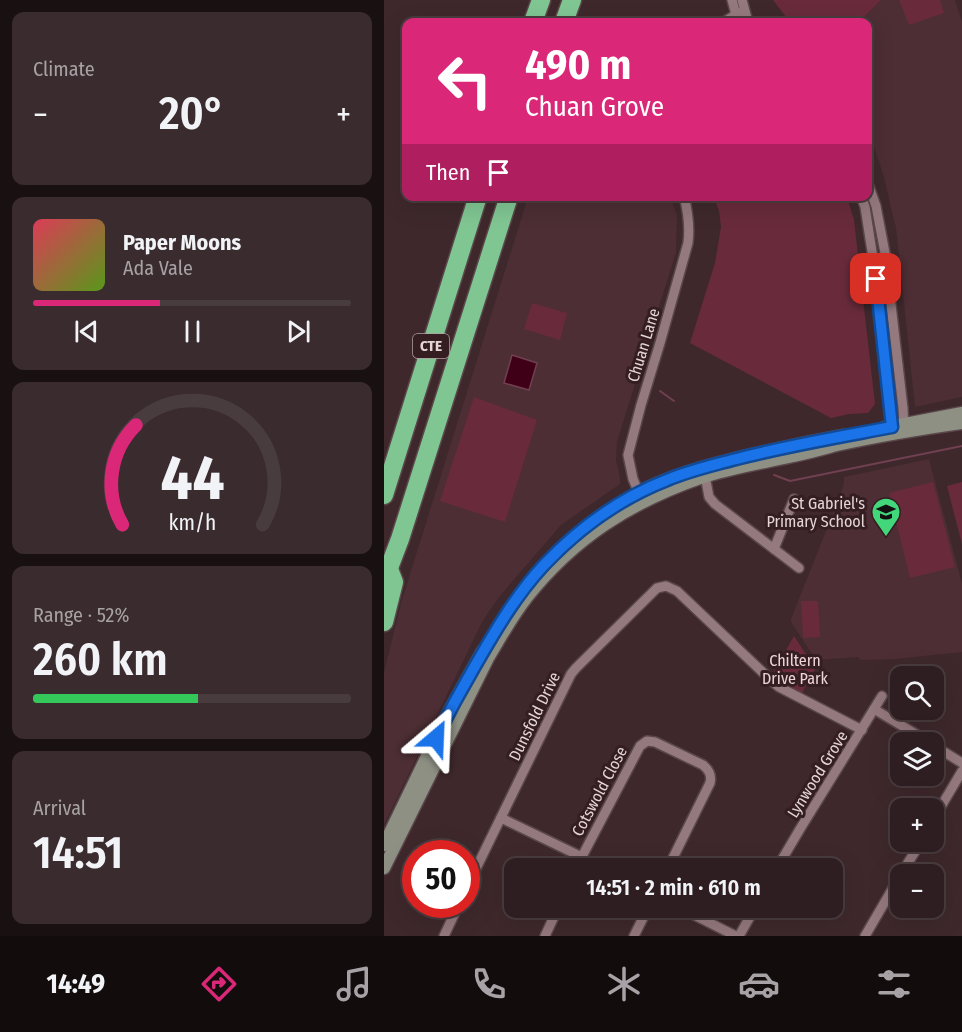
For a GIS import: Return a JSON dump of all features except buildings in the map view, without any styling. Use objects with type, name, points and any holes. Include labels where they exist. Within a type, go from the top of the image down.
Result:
[{"type":"highway","points":[[534,18],[541,0]]},
{"type":"highway","points":[[565,18],[572,0]]},
{"type":"highway","name":"CTE","points":[[384,495],[476,201]]},
{"type":"highway","name":"CTE","points":[[387,575],[507,201]]},
{"type":"highway","points":[[384,622],[394,582],[387,575]]},
{"type":"main road","points":[[384,845],[443,723],[502,620],[545,565],[568,543],[606,513],[704,472],[839,445],[962,413]]},
{"type":"main road","points":[[898,430],[962,423]]},
{"type":"main road","points":[[384,868],[488,658],[527,597],[569,552],[640,497]]},
{"type":"street","points":[[732,0],[739,16]]},
{"type":"street","points":[[739,16],[742,0]]},
{"type":"street","points":[[872,195],[885,253],[903,408],[898,430]]},
{"type":"street","name":"Chuan Lane","points":[[640,497],[628,455],[688,243],[690,230],[685,201]]},
{"type":"street","points":[[863,201],[898,430]]},
{"type":"street","points":[[704,472],[709,497],[715,504],[799,568]]},
{"type":"street","points":[[774,549],[794,499]]},
{"type":"street","name":"Dunsfold Drive","points":[[480,861],[571,674],[657,588],[666,586],[677,591],[773,682],[862,730]]},
{"type":"street","name":"Lynwood Grove","points":[[783,858],[882,696]]},
{"type":"street","points":[[874,709],[912,732]]},
{"type":"street","name":"Cotswold Close","points":[[501,818],[582,857],[640,746],[647,741],[655,742],[703,765],[707,768],[711,778],[673,858]]},
{"type":"street","points":[[944,752],[962,763]]},
{"type":"street","points":[[944,801],[962,771]]},
{"type":"street","points":[[865,936],[890,894]]},
{"type":"street","points":[[444,936],[452,918]]},
{"type":"street","points":[[544,936],[553,918]]},
{"type":"street","points":[[634,936],[643,918]]},
{"type":"street","points":[[700,918],[737,936],[749,918]]},
{"type":"shaded area","points":[[881,0],[955,0],[962,22],[962,397],[915,407],[896,228],[883,174],[872,142],[872,18],[863,18]]},
{"type":"shaded area","points":[[527,201],[672,201],[677,215],[676,252],[617,442],[616,460],[620,484],[561,525],[499,597],[482,622],[384,825],[384,673],[401,603]]},
{"type":"shaded area","points":[[512,355],[537,363],[529,390],[504,383]]},
{"type":"shaded area","name":"St Gabriel's Primary School","points":[[929,459],[962,584],[962,652],[896,659],[861,660],[858,657],[816,660],[791,619],[841,493],[844,477]]},
{"type":"green space","points":[[773,0],[881,0],[863,18],[787,18]]},
{"type":"green space","points":[[899,0],[940,0],[944,13],[909,25]]},
{"type":"green space","points":[[715,201],[848,201],[854,220],[875,404],[868,413],[831,418],[690,343],[715,263],[721,227]]},
{"type":"green space","points":[[532,303],[567,313],[560,340],[524,329]]},
{"type":"green space","points":[[474,397],[537,420],[505,522],[440,501]]},
{"type":"green space","points":[[933,482],[955,567],[910,578],[889,493]]},
{"type":"green space","points":[[962,482],[962,544],[947,486]]},
{"type":"green space","points":[[801,601],[818,601],[820,637],[803,638]]},
{"type":"green space","name":"Chiltern Drive Park","points":[[794,636],[811,662],[819,662],[802,693],[772,675]]},
{"type":"waterway","points":[[660,391],[674,401]]},
{"type":"waterway","points":[[774,475],[790,481],[962,446]]},
{"type":"place","name":"St Gabriel's Primary School","points":[[886,538]]},
{"type":"route","points":[[436,738],[486,646],[524,590],[568,543],[606,513],[650,487],[703,467],[793,445],[892,427],[876,279]]}]
